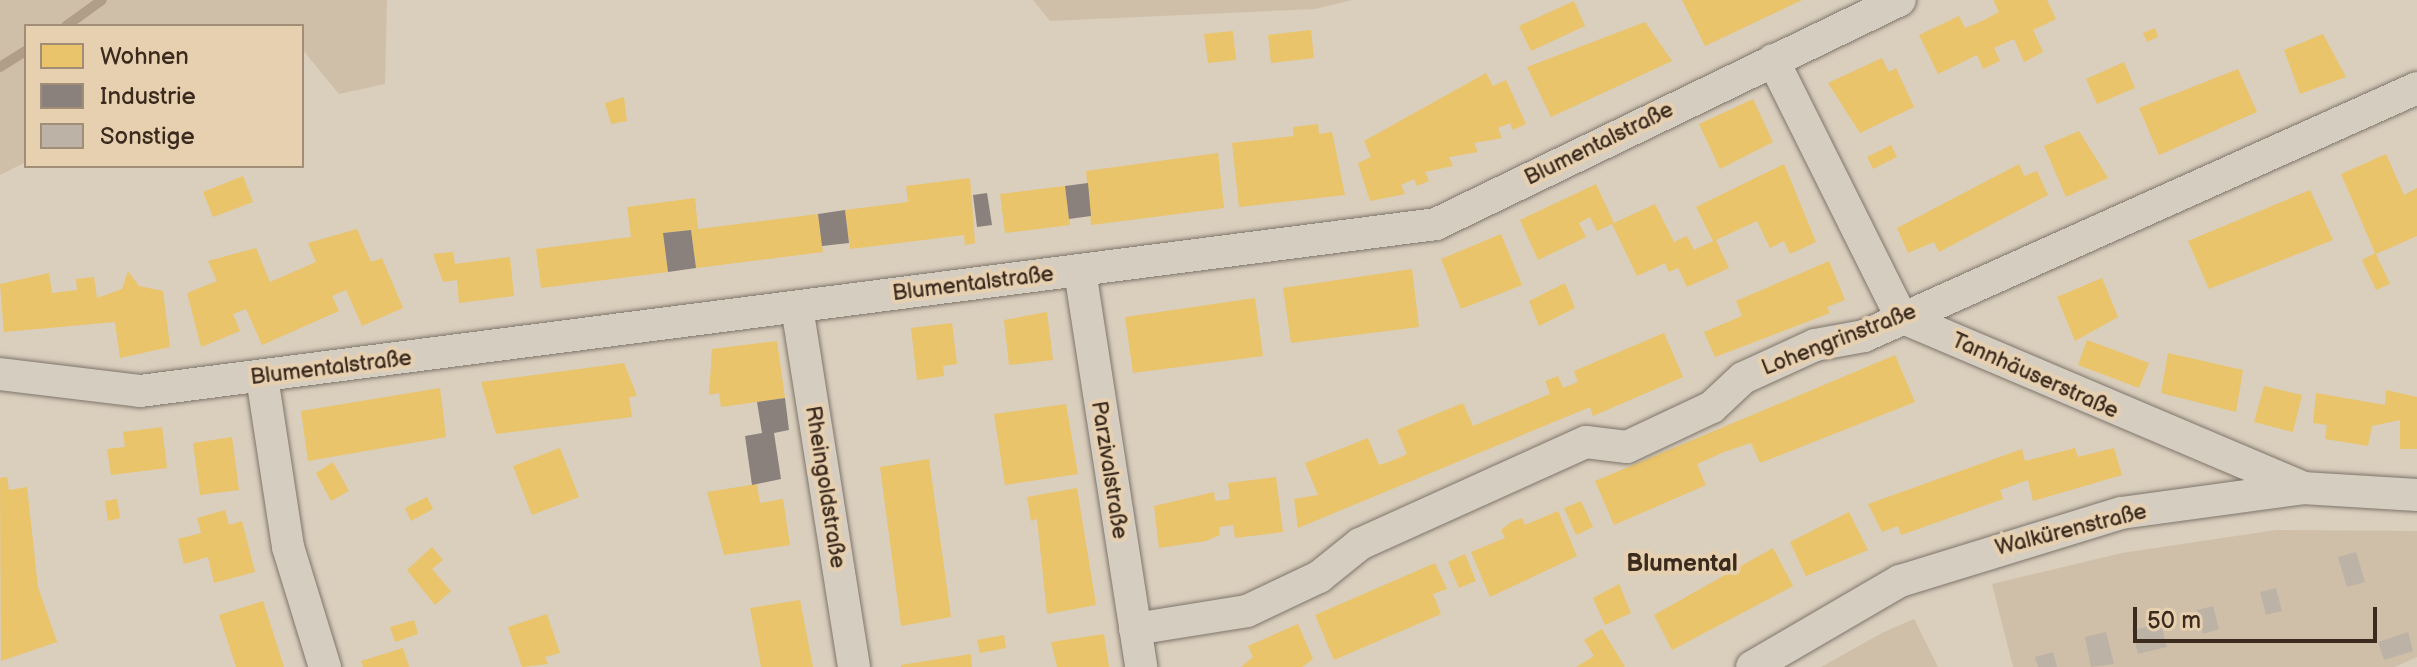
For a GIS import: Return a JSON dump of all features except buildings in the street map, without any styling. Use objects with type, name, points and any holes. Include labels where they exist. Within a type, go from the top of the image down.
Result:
[{"type":"street","name":"Blumentalstraße","points":[[0,374],[140,391],[1436,224],[1900,0]]},
{"type":"street","points":[[1773,60],[1901,317]]},
{"type":"street","name":"Lohengrinstraße","points":[[1135,629],[1247,611],[1319,577],[1360,544],[1586,442],[1627,447],[1712,407],[1743,378],[1901,317],[2417,88]]},
{"type":"street","name":"Parzivalstraße","points":[[1080,271],[1141,667]]},
{"type":"street","name":"Rheingoldstraße","points":[[797,307],[854,667]]},
{"type":"street","name":"Tannhäuserstraße","points":[[1901,317],[2303,488]]},
{"type":"street","points":[[262,377],[288,547],[325,667]]},
{"type":"street","name":"Walkürenstraße","points":[[1752,667],[1853,603],[1944,564],[2121,513],[2303,488],[2417,495]]},
{"type":"shaded area","points":[[0,0],[387,0],[385,84],[339,94],[304,51],[304,24],[24,24],[24,163],[0,175]]},
{"type":"shaded area","points":[[1033,0],[1352,0],[1315,9],[1050,21]]},
{"type":"shaded area","points":[[2276,530],[2417,531],[2417,657],[2395,667],[2013,667],[1992,584],[2122,553]]},
{"type":"shaded area","points":[[1914,619],[1938,667],[1821,667],[1882,633]]},
{"type":"waterway","points":[[69,24],[102,0]]},
{"type":"waterway","points":[[0,67],[24,52]]},
{"type":"district","name":"Blumental","points":[[1682,564]]}]
